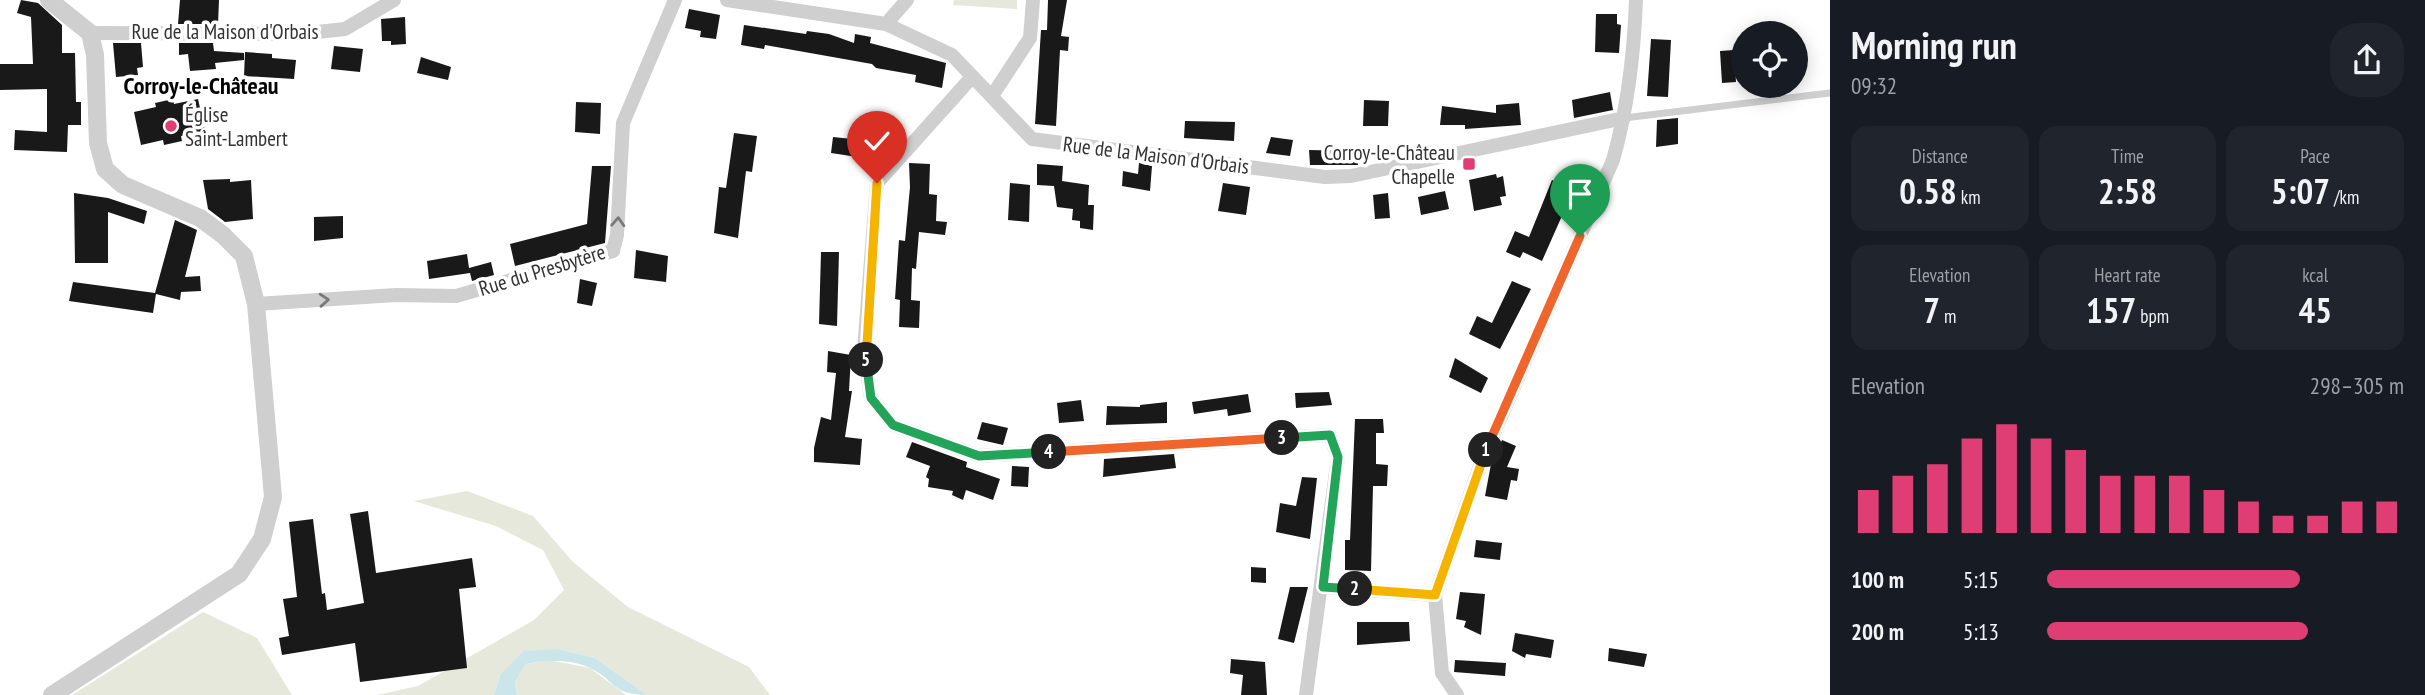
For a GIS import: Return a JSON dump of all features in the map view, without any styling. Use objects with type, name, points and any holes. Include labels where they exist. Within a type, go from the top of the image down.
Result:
[{"type":"street","points":[[48,0],[63,8],[90,33],[95,55],[98,143],[106,169],[123,185],[200,218],[223,235],[244,256],[256,304],[273,497],[262,538],[239,574],[52,695]]},
{"type":"street","name":"Rue de la Maison d'Orbais","points":[[90,33],[299,34],[345,29],[394,0]]},
{"type":"street","name":"Rue du Presbytère","points":[[256,304],[396,295],[456,296],[613,251],[617,235],[623,124],[675,0]]},
{"type":"street","name":"Rue de la Maison d'Orbais","points":[[727,0],[886,24],[952,55],[1032,139],[1325,177],[1351,176],[1624,118]]},
{"type":"street","points":[[886,24],[907,0]]},
{"type":"street","points":[[992,96],[1030,38],[1033,0]]},
{"type":"street","points":[[1457,695],[1442,673],[1435,595],[1481,463],[1613,160],[1624,118],[1634,54],[1636,0]]},
{"type":"street","points":[[972,77],[877,183],[864,350],[871,398],[893,425],[979,456],[1330,435],[1338,457],[1323,587],[1306,695]]},
{"type":"street","points":[[1323,587],[1435,595]]},
{"type":"lane","points":[[1624,118],[1830,93]]},
{"type":"shaded area","points":[[954,0],[1017,0],[1017,9],[953,5]]},
{"type":"shaded area","points":[[467,491],[533,516],[573,562],[628,607],[749,667],[770,695],[647,695],[595,658],[558,649],[500,675],[494,695],[377,695],[418,686],[534,620],[564,590],[543,550],[496,526],[414,501]]},
{"type":"shaded area","points":[[203,612],[257,638],[292,695],[72,695]]},
{"type":"shaded area","points":[[549,660],[590,668],[626,695],[517,695],[515,682],[526,664]]},
{"type":"water","points":[[558,649],[595,658],[647,695],[627,693],[590,668],[558,661],[526,664],[515,682],[517,695],[494,695],[500,675],[524,651]]},
{"type":"building","points":[[21,0],[38,3],[62,25],[62,53],[75,53],[76,102],[81,102],[81,125],[68,125],[67,152],[14,150],[15,130],[47,132],[47,89],[0,90],[0,64],[33,64],[31,17],[17,13]]},
{"type":"building","points":[[180,0],[219,0],[218,24],[178,24]]},
{"type":"building","points":[[1048,0],[1067,0],[1061,36],[1069,37],[1068,51],[1060,50],[1056,126],[1035,124],[1041,30],[1047,30]]},
{"type":"building","points":[[689,9],[720,15],[716,39],[700,37],[701,31],[685,28]]},
{"type":"building","points":[[1596,14],[1617,14],[1617,24],[1621,25],[1619,53],[1595,52]]},
{"type":"building","points":[[405,17],[406,44],[391,45],[391,41],[382,41],[381,19]]},
{"type":"building","points":[[744,25],[806,34],[807,31],[829,34],[854,43],[855,34],[871,37],[870,43],[946,63],[942,88],[915,82],[916,75],[876,68],[872,64],[765,45],[764,49],[741,45]]},
{"type":"building","points":[[1651,39],[1671,40],[1668,97],[1647,96]]},
{"type":"building","points":[[113,43],[141,43],[143,67],[137,68],[138,75],[116,77]]},
{"type":"building","points":[[179,43],[213,43],[214,51],[244,53],[244,60],[215,63],[216,69],[190,71],[188,54],[179,55]]},
{"type":"building","points":[[334,46],[363,49],[360,72],[331,69]]},
{"type":"building","points":[[1731,50],[1731,82],[1722,83],[1720,51]]},
{"type":"building","points":[[245,52],[272,54],[272,58],[296,60],[294,79],[244,76]]},
{"type":"building","points":[[421,57],[451,67],[448,80],[417,73]]},
{"type":"building","points":[[1610,92],[1613,110],[1574,118],[1572,100]]},
{"type":"building","name":"Église Saint-Lambert","points":[[173,99],[174,104],[198,99],[205,131],[181,136],[182,141],[164,145],[163,140],[141,145],[134,112],[156,107],[155,103]]},
{"type":"building","points":[[1364,100],[1389,101],[1388,126],[1363,126]]},
{"type":"building","points":[[576,102],[601,103],[600,134],[575,132]]},
{"type":"building","points":[[1519,103],[1521,125],[1465,129],[1465,125],[1440,125],[1442,106],[1496,113],[1496,105]]},
{"type":"building","points":[[1678,118],[1678,144],[1656,147],[1657,120]]},
{"type":"building","points":[[1185,121],[1235,122],[1234,141],[1184,138]]},
{"type":"building","points":[[734,133],[757,136],[752,172],[746,171],[738,238],[714,233],[719,187],[726,188]]},
{"type":"building","points":[[833,137],[881,142],[877,160],[831,153]]},
{"type":"building","points":[[1271,137],[1293,140],[1290,156],[1266,153]]},
{"type":"building","points":[[1309,150],[1358,151],[1358,165],[1310,165]]},
{"type":"building","points":[[909,163],[930,164],[929,194],[937,195],[936,221],[947,222],[945,235],[919,232],[916,269],[912,268],[911,300],[920,301],[919,328],[899,327],[900,300],[895,299],[899,240],[905,241],[910,187]]},
{"type":"building","points":[[1139,163],[1152,166],[1150,191],[1122,186],[1123,171],[1138,174]]},
{"type":"building","points":[[1037,164],[1063,166],[1062,181],[1089,185],[1088,205],[1094,205],[1093,230],[1080,228],[1080,221],[1072,220],[1073,209],[1057,207],[1054,186],[1037,185]]},
{"type":"building","points":[[592,166],[611,166],[605,243],[515,266],[510,244],[587,224]]},
{"type":"building","points":[[1496,174],[1497,178],[1503,176],[1506,196],[1500,197],[1502,205],[1474,211],[1469,180]]},
{"type":"building","points":[[230,179],[230,182],[251,180],[253,219],[225,222],[208,209],[203,180]]},
{"type":"building","points":[[1552,180],[1573,191],[1542,261],[1523,252],[1520,258],[1506,252],[1515,231],[1529,237]]},
{"type":"building","points":[[1010,183],[1030,185],[1029,222],[1008,220]]},
{"type":"building","points":[[1223,183],[1250,187],[1246,215],[1218,211]]},
{"type":"building","points":[[1445,191],[1449,209],[1421,215],[1418,197]]},
{"type":"building","points":[[74,193],[108,198],[147,211],[144,224],[108,212],[108,263],[75,263]]},
{"type":"building","points":[[1388,193],[1390,218],[1375,219],[1373,195]]},
{"type":"building","points":[[343,216],[343,238],[314,241],[314,217]]},
{"type":"building","points":[[175,220],[197,230],[185,277],[200,276],[201,291],[181,292],[180,300],[156,294],[153,313],[69,301],[73,282],[155,293]]},
{"type":"building","points":[[636,250],[668,256],[666,282],[634,278]]},
{"type":"building","points":[[821,252],[839,252],[837,326],[819,324]]},
{"type":"building","points":[[467,254],[469,268],[491,262],[494,275],[472,281],[470,273],[429,279],[427,261]]},
{"type":"building","points":[[580,279],[597,283],[592,306],[577,303]]},
{"type":"building","points":[[1512,281],[1531,289],[1500,349],[1469,334],[1477,316],[1492,323]]},
{"type":"building","points":[[828,351],[851,355],[849,391],[852,391],[845,437],[862,439],[860,465],[814,462],[814,448],[821,417],[831,420],[836,373],[827,372]]},
{"type":"building","points":[[1455,358],[1488,378],[1481,393],[1449,377]]},
{"type":"building","points":[[1329,392],[1332,405],[1296,408],[1295,393]]},
{"type":"building","points":[[1248,394],[1251,412],[1228,416],[1227,409],[1194,414],[1192,402]]},
{"type":"building","points":[[1081,400],[1084,421],[1059,423],[1057,403]]},
{"type":"building","points":[[1167,402],[1167,423],[1106,425],[1107,406],[1140,407]]},
{"type":"building","points":[[1355,419],[1383,419],[1384,433],[1376,433],[1376,464],[1388,465],[1387,486],[1373,486],[1371,571],[1345,570],[1345,540],[1350,540]]},
{"type":"building","points":[[982,422],[1008,428],[1003,445],[977,439]]},
{"type":"building","points":[[1502,440],[1516,446],[1507,467],[1519,469],[1517,481],[1511,480],[1507,500],[1485,496],[1491,464]]},
{"type":"building","points":[[912,442],[967,462],[966,467],[1000,479],[993,500],[966,490],[963,500],[952,495],[953,491],[928,487],[929,479],[926,477],[930,466],[906,457]]},
{"type":"building","points":[[1174,454],[1176,468],[1103,477],[1104,459]]},
{"type":"building","points":[[1012,466],[1029,467],[1028,487],[1011,486]]},
{"type":"building","points":[[1302,477],[1317,478],[1310,539],[1276,532],[1280,503],[1296,506]]},
{"type":"building","points":[[368,511],[376,573],[472,558],[476,587],[459,589],[467,668],[360,682],[355,643],[282,655],[279,638],[289,636],[283,599],[297,597],[289,522],[313,519],[322,594],[325,593],[327,610],[364,603],[350,514]]},
{"type":"building","points":[[1476,540],[1502,543],[1500,560],[1474,557]]},
{"type":"building","points":[[1251,567],[1266,568],[1266,583],[1251,582]]},
{"type":"building","points":[[1290,587],[1308,587],[1294,643],[1278,639]]},
{"type":"building","points":[[1460,592],[1485,594],[1481,635],[1464,627],[1466,621],[1456,619]]},
{"type":"building","points":[[1357,622],[1409,622],[1410,641],[1357,645]]},
{"type":"building","points":[[1515,633],[1554,640],[1551,658],[1526,654],[1525,658],[1512,651]]},
{"type":"building","points":[[1609,648],[1647,654],[1644,667],[1608,661]]},
{"type":"building","points":[[1231,659],[1265,662],[1267,695],[1241,695],[1243,675],[1230,673]]},
{"type":"building","points":[[1455,660],[1506,663],[1505,676],[1454,672]]},
{"type":"place","name":"Église Saint-Lambert","points":[[171,126]]},
{"type":"place","name":"Corroy-le-Château Chapelle","points":[[1469,164]]},
{"type":"district","name":"Corroy-le-Château","points":[[201,85]]},
{"type":"route","points":[[877,183],[864,350],[871,398],[893,425],[979,456],[1330,435],[1338,457],[1323,587],[1435,595],[1481,463],[1580,236]]}]
